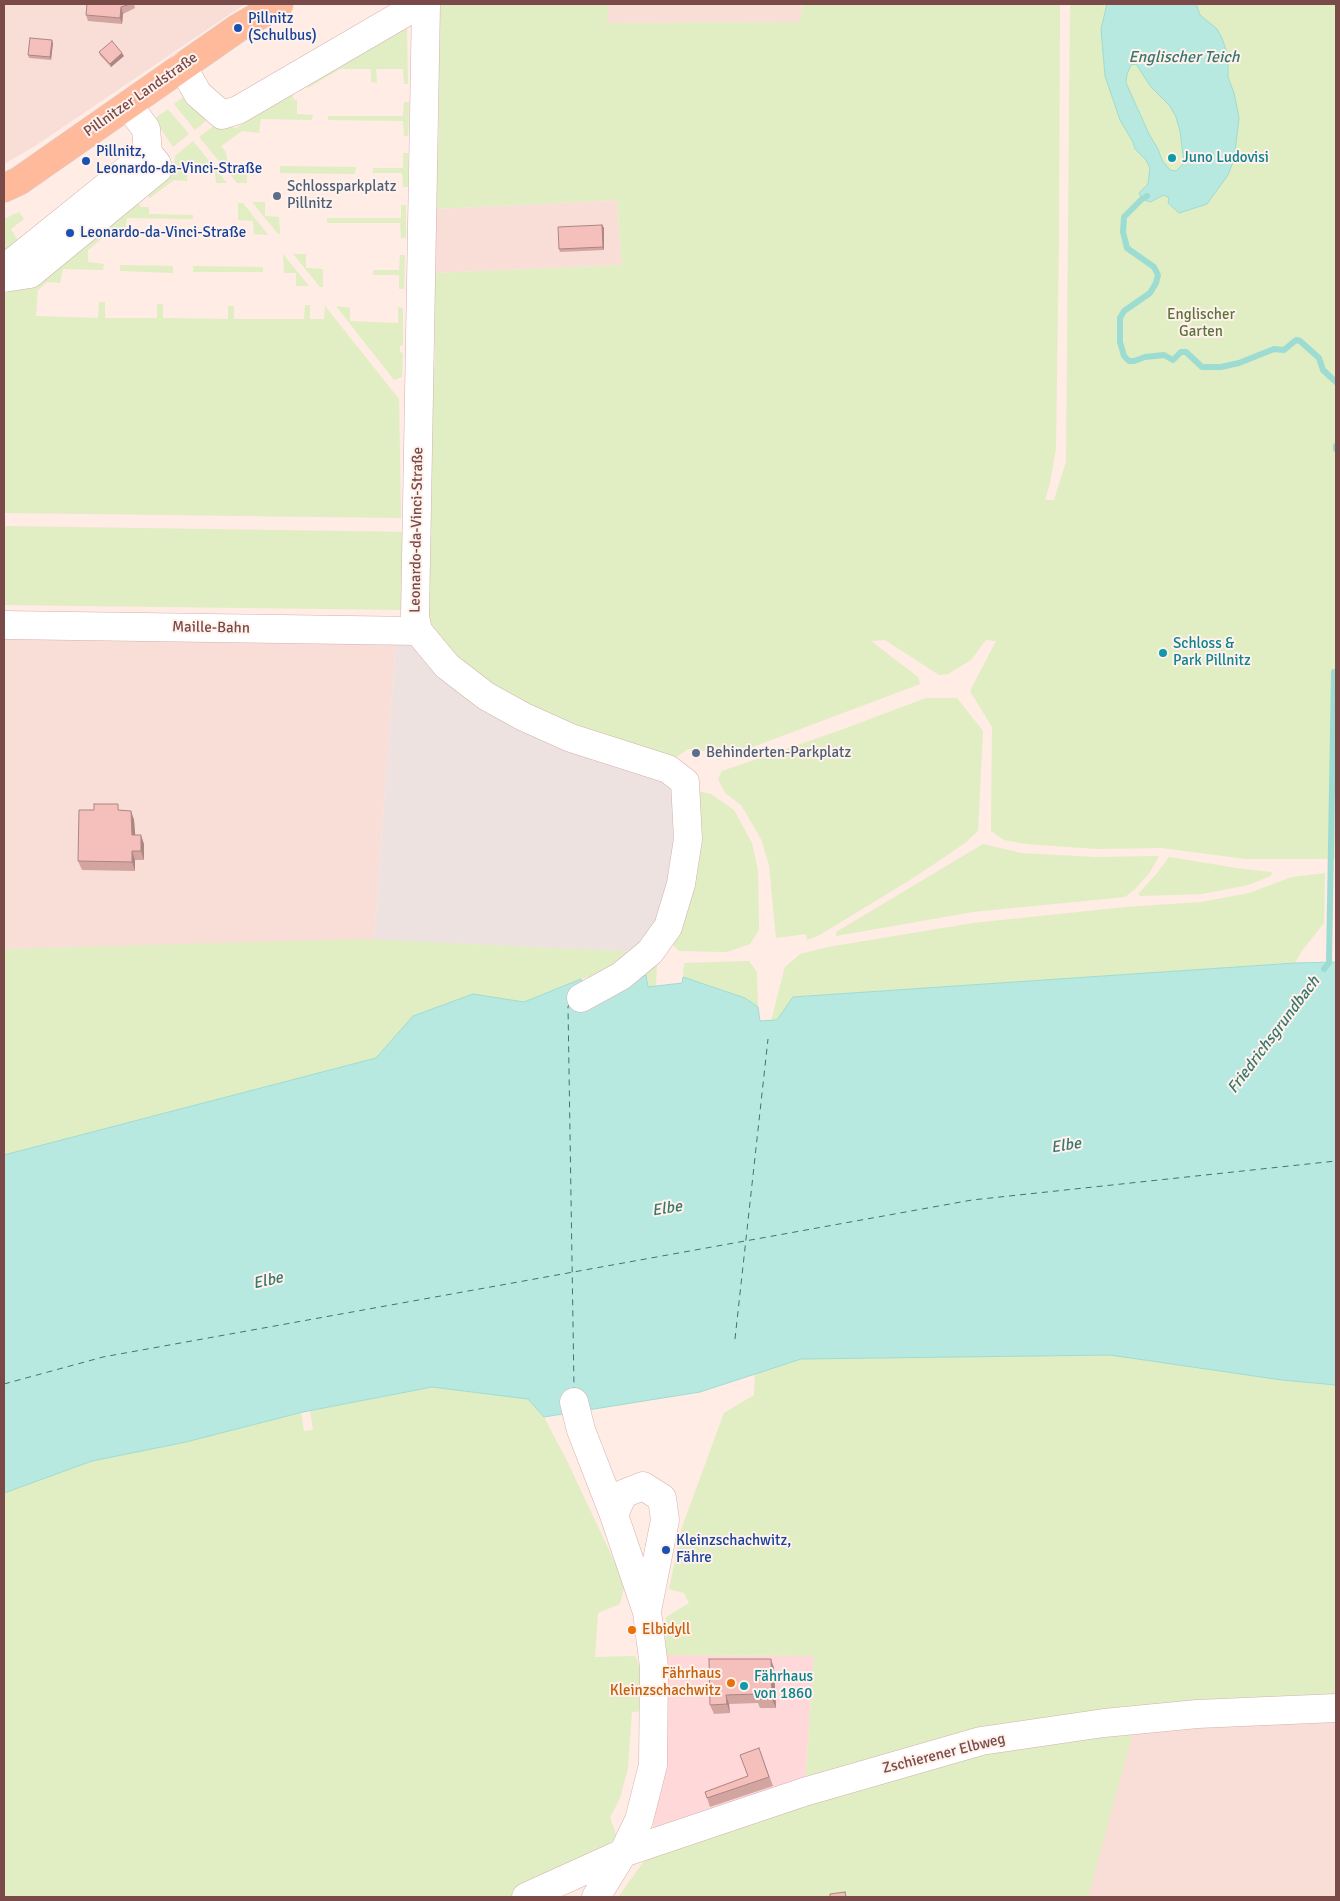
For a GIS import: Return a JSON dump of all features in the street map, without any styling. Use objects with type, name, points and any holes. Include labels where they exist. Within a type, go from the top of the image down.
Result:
[{"type":"main road","name":"Pillnitzer Landstraße","points":[[4,188],[18,181],[238,28],[279,4]]},
{"type":"street","points":[[182,66],[198,94],[222,115],[238,110],[420,4]]},
{"type":"street","name":"Leonardo-da-Vinci-Straße","points":[[426,4],[415,616],[418,632],[447,666],[486,696],[524,717],[571,738],[668,769],[685,782],[688,839],[681,884],[668,928],[650,952],[621,976],[581,998]]},
{"type":"street","points":[[4,278],[30,274],[158,169],[158,164],[148,153],[146,129],[128,104]]},
{"type":"street","points":[[4,269],[148,153]]},
{"type":"street","name":"Maille-Bahn","points":[[4,625],[418,632]]},
{"type":"street","points":[[574,1402],[581,1430],[614,1515],[646,1612],[654,1667],[653,1765],[639,1820],[623,1852],[596,1897]]},
{"type":"street","points":[[614,1515],[623,1494],[643,1486],[662,1498],[665,1520],[646,1612]]},
{"type":"street","name":"Zschierener Elbweg","points":[[526,1897],[623,1852],[804,1792],[981,1741],[1104,1723],[1197,1714],[1336,1708]]},
{"type":"shaded area","points":[[4,4],[245,4],[35,146],[4,164]]},
{"type":"shaded area","points":[[608,4],[802,4],[801,22],[606,23]]},
{"type":"shaded area","points":[[617,200],[622,265],[433,273],[434,209]]},
{"type":"shaded area","points":[[4,634],[396,640],[374,940],[4,949]]},
{"type":"shaded area","points":[[396,640],[406,640],[663,776],[675,789],[680,841],[671,884],[642,952],[374,940]]},
{"type":"shaded area","points":[[665,1655],[814,1656],[805,1785],[652,1841]]},
{"type":"shaded area","points":[[1336,1716],[1336,1897],[727,1897],[1022,1740]]},
{"type":"green space","name":"Englischer Garten","points":[[441,4],[608,4],[607,23],[800,22],[803,4],[1060,4],[1056,448],[1045,500],[1054,500],[1066,462],[1070,4],[1336,4],[1336,859],[1246,859],[1162,848],[1097,849],[1026,844],[1004,840],[991,831],[992,727],[970,691],[996,641],[986,640],[971,660],[948,674],[939,675],[885,640],[871,641],[918,677],[920,684],[718,760],[704,751],[688,749],[672,760],[574,733],[454,661],[426,618],[424,587],[435,350],[433,273],[622,265],[617,200],[434,209],[439,131],[438,27]]},
{"type":"green space","points":[[403,24],[407,27],[408,84],[404,84],[403,69],[376,69],[377,83],[371,82],[371,69],[340,69],[308,88],[305,83]]},
{"type":"green space","points":[[291,91],[294,100],[297,100],[297,114],[313,115],[312,120],[261,119],[259,133],[242,131],[221,146],[226,152],[228,168],[247,170],[247,183],[237,183],[199,137],[216,124],[236,128]]},
{"type":"green space","points":[[185,96],[206,121],[195,130],[174,104]]},
{"type":"green space","points":[[404,102],[409,102],[408,136],[404,136],[403,121],[328,120],[328,116],[403,116]]},
{"type":"green space","points":[[168,109],[189,134],[173,147],[154,119]]},
{"type":"green space","points":[[193,141],[227,183],[216,183],[215,171],[188,170],[187,181],[174,180],[150,198],[146,194],[174,165],[175,156]]},
{"type":"green space","points":[[403,153],[408,153],[408,187],[403,187],[402,173],[373,173],[373,168],[403,168]]},
{"type":"green space","points":[[280,166],[356,167],[355,174],[280,173]]},
{"type":"green space","points":[[137,202],[141,207],[149,207],[149,214],[193,215],[193,219],[127,218],[125,231],[111,231],[88,250],[88,262],[104,264],[103,270],[63,269],[60,283],[47,282],[38,290],[36,316],[98,318],[99,302],[105,302],[105,318],[157,318],[157,304],[163,304],[163,318],[228,319],[228,306],[234,306],[234,319],[304,319],[305,305],[310,305],[310,319],[324,319],[325,306],[399,399],[401,518],[4,513],[4,294],[31,281]]},
{"type":"green space","points":[[252,202],[265,202],[265,216],[279,217],[280,234],[278,234]]},
{"type":"green space","points":[[238,203],[243,203],[268,235],[254,234],[253,221],[238,220]]},
{"type":"green space","points":[[401,205],[406,205],[406,238],[401,238],[400,223],[327,223],[327,218],[401,218]]},
{"type":"green space","points":[[19,212],[24,219],[11,229],[21,246],[4,254],[4,219]]},
{"type":"green space","points":[[283,254],[309,286],[296,286],[296,273],[284,273]]},
{"type":"green space","points":[[293,254],[306,254],[306,268],[323,269],[323,287],[320,287]]},
{"type":"green space","points":[[400,255],[405,255],[404,289],[399,289],[399,275],[373,275],[373,270],[399,270]]},
{"type":"green space","points":[[120,265],[173,266],[173,273],[120,271]]},
{"type":"green space","points":[[193,266],[263,267],[263,272],[193,272]]},
{"type":"green space","points":[[336,306],[350,308],[350,321],[398,323],[398,307],[403,308],[403,345],[400,346],[400,352],[403,353],[402,377],[394,380]]},
{"type":"green space","points":[[4,526],[409,532],[407,610],[4,605]]},
{"type":"green space","points":[[926,698],[957,698],[983,731],[978,831],[965,843],[918,875],[818,936],[807,940],[806,934],[776,938],[769,865],[761,839],[741,805],[725,793],[718,779],[722,771]]},
{"type":"green space","points":[[699,791],[711,794],[734,810],[752,843],[758,870],[759,930],[750,944],[727,952],[679,951],[672,944]]},
{"type":"green space","points":[[983,844],[1021,853],[1095,857],[1159,856],[1150,872],[1125,897],[973,912],[836,936],[836,932]]},
{"type":"green space","points":[[1169,857],[1272,872],[1271,876],[1248,885],[1202,894],[1140,896],[1138,894]]},
{"type":"green space","points":[[1325,873],[1324,923],[1301,952],[1295,963],[793,997],[777,1020],[771,1021],[785,967],[800,954],[828,947],[973,923],[1126,907],[1201,902],[1249,893],[1292,877]]},
{"type":"green space","points":[[362,939],[642,952],[599,975],[581,979],[524,1002],[473,994],[413,1016],[376,1058],[4,1155],[4,949]]},
{"type":"green space","points":[[749,961],[757,972],[758,1007],[745,998],[683,977],[684,963]]},
{"type":"green space","points":[[651,963],[657,966],[656,986],[648,987],[647,976],[594,1003]]},
{"type":"green space","points":[[1110,1355],[1282,1380],[1336,1385],[1336,1703],[1135,1725],[1088,1897],[618,1897],[647,1857],[805,1785],[814,1656],[665,1655],[666,1617],[689,1603],[684,1593],[669,1589],[682,1527],[724,1413],[754,1395],[755,1373],[801,1359]]},
{"type":"green space","points":[[432,1387],[528,1399],[544,1417],[625,1584],[620,1604],[598,1613],[595,1657],[635,1656],[643,1673],[646,1711],[632,1712],[628,1768],[620,1798],[610,1818],[617,1837],[593,1856],[509,1897],[4,1897],[4,1493],[92,1461],[186,1442],[301,1413],[304,1431],[313,1430],[310,1411]]},
{"type":"water","name":"Englischer Teich","points":[[1107,4],[1196,4],[1200,15],[1217,29],[1228,56],[1228,77],[1234,93],[1239,118],[1234,160],[1228,175],[1207,204],[1179,213],[1168,203],[1169,198],[1164,195],[1150,202],[1142,199],[1139,193],[1148,184],[1150,168],[1146,160],[1135,149],[1120,120],[1105,76],[1101,29]],"holes":[[[1136,64],[1151,87],[1170,106],[1176,117],[1180,131],[1184,163],[1176,171],[1170,170],[1162,160],[1126,83],[1131,65]]]},
{"type":"water","name":"Elbe","points":[[1336,962],[1336,1385],[1282,1380],[1110,1355],[801,1359],[700,1392],[544,1417],[528,1399],[432,1387],[303,1412],[186,1442],[92,1461],[4,1493],[4,1155],[376,1058],[413,1016],[473,994],[524,1002],[581,979],[594,1003],[646,975],[648,987],[682,983],[683,977],[745,998],[758,1007],[760,1021],[777,1020],[793,997],[1295,963]]},
{"type":"building","points":[[87,4],[130,4],[121,7],[120,18],[86,15]]},
{"type":"building","points":[[30,38],[52,40],[50,57],[28,55]]},
{"type":"building","points":[[112,41],[122,53],[110,64],[99,52]]},
{"type":"building","points":[[602,225],[603,247],[559,249],[558,227]]},
{"type":"building","points":[[94,804],[118,804],[118,810],[131,811],[132,835],[141,835],[141,851],[132,851],[132,862],[78,861],[79,810],[94,810]]},
{"type":"building","name":"Fährhaus von 1860","points":[[709,1659],[771,1659],[772,1699],[757,1699],[757,1694],[726,1695],[727,1704],[710,1705]]},
{"type":"building","points":[[759,1748],[769,1777],[707,1798],[705,1792],[748,1776],[740,1755]]},
{"type":"building","points":[[845,1892],[846,1897],[830,1897],[830,1894]]},
{"type":"waterway","points":[[1147,196],[1124,217],[1123,232],[1127,248],[1154,267],[1158,275],[1150,293],[1124,311],[1120,318],[1120,342],[1124,356],[1129,361],[1164,355],[1173,360],[1181,352],[1186,352],[1202,367],[1221,367],[1239,363],[1274,349],[1284,350],[1296,340],[1300,341],[1319,358],[1323,370],[1336,382]]},
{"type":"waterway","name":"Friedrichsgrundbach","points":[[1324,969],[1329,963],[1334,672]]},
{"type":"ferry route","points":[[571,1004],[568,1006],[574,1388]]},
{"type":"ferry route","points":[[735,1339],[768,1039]]},
{"type":"ferry route","points":[[4,1384],[103,1357],[972,1200],[1336,1161]]},
{"type":"place","name":"Pillnitz (Schulbus)","points":[[238,28]]},
{"type":"place","name":"Juno Ludovisi","points":[[1172,158]]},
{"type":"place","name":"Pillnitz, Leonardo-da-Vinci-Straße","points":[[86,161]]},
{"type":"place","name":"Schlossparkplatz Pillnitz","points":[[277,196]]},
{"type":"place","name":"Leonardo-da-Vinci-Straße","points":[[70,233]]},
{"type":"place","name":"Schloss & Park Pillnitz","points":[[1163,653]]},
{"type":"place","name":"Behinderten-Parkplatz","points":[[696,753]]},
{"type":"place","name":"Kleinzschachwitz, Fähre","points":[[666,1550]]},
{"type":"place","name":"Elbidyll","points":[[632,1630]]},
{"type":"place","name":"Fährhaus Kleinzschachwitz","points":[[731,1683]]},
{"type":"place","name":"Fährhaus von 1860","points":[[744,1686]]}]
